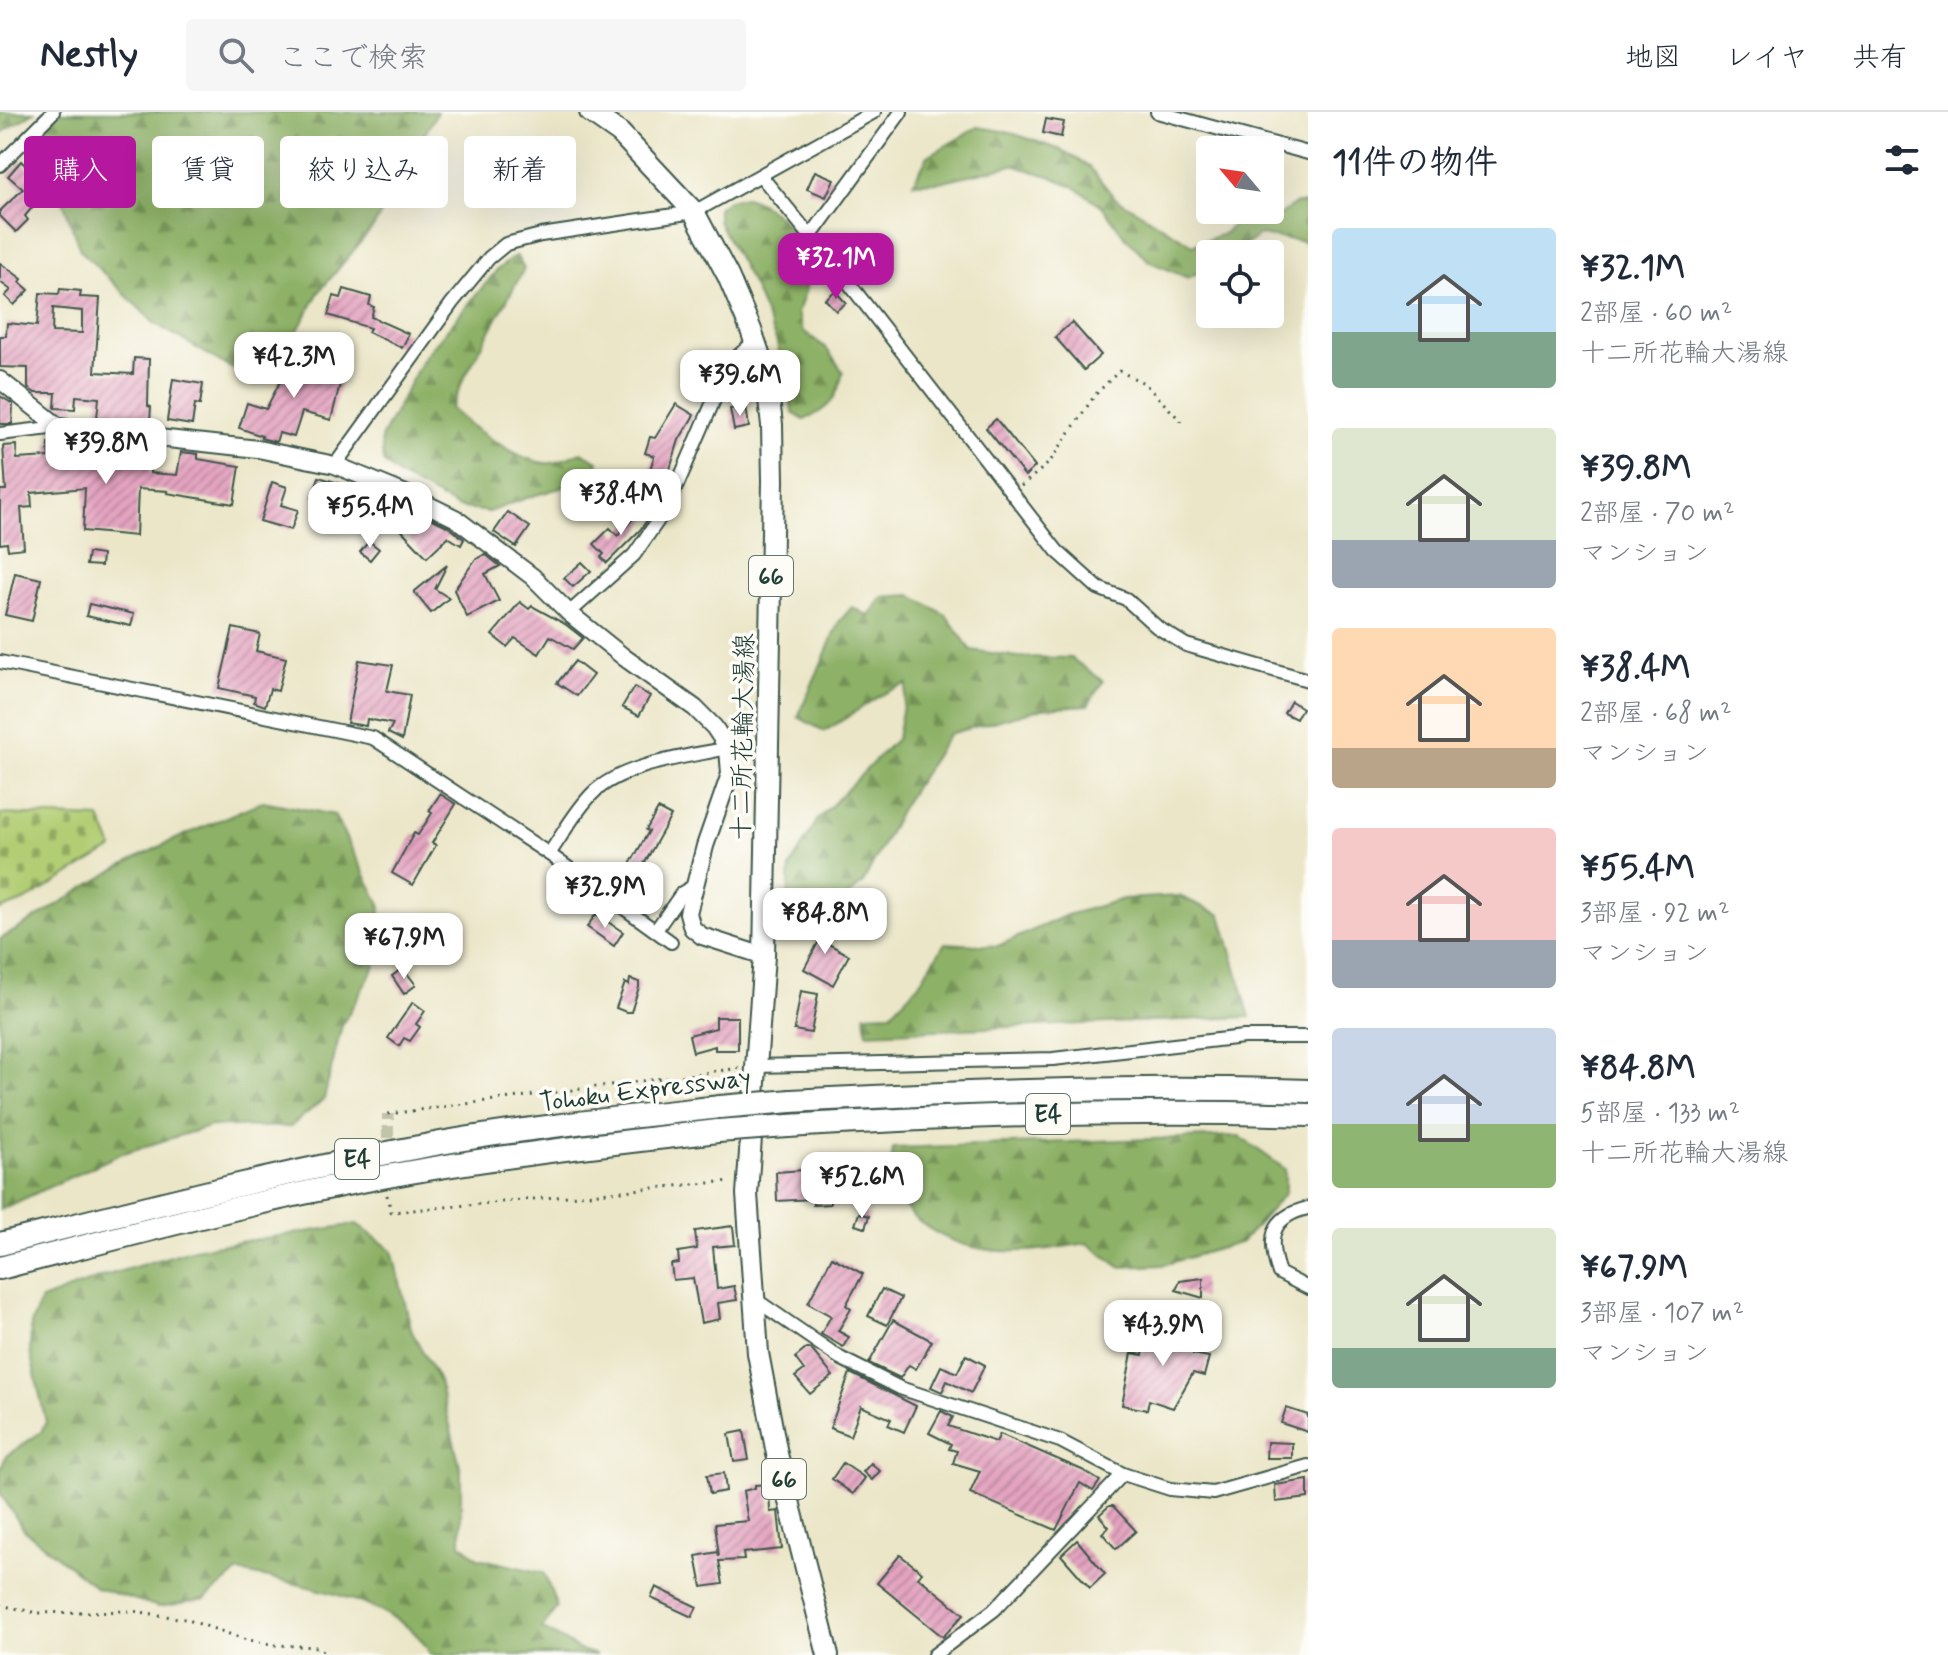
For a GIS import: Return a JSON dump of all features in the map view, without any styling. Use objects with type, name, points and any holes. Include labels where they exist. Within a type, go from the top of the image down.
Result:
[{"type":"highway","name":"Tohoku Expressway","points":[[0,1244],[259,1179],[407,1149],[599,1120],[791,1101],[981,1091],[1221,1088],[1308,1091]]},
{"type":"highway","name":"Tohoku Expressway","points":[[0,1268],[265,1202],[426,1170],[601,1144],[718,1131],[982,1115],[1221,1112],[1308,1115]]},
{"type":"main road","name":"十二所花輪大湯線","points":[[590,112],[620,133],[694,212],[728,276],[766,374],[772,425],[773,481],[764,956],[747,1180],[758,1353],[777,1454],[828,1655]]},
{"type":"street","points":[[0,165],[53,112]]},
{"type":"street","points":[[335,465],[452,303],[489,258],[506,244],[541,235],[694,212],[874,112]]},
{"type":"street","points":[[810,237],[901,112]]},
{"type":"street","points":[[1157,112],[1308,153]]},
{"type":"street","points":[[761,176],[1067,560],[1098,588],[1126,599],[1157,627],[1186,645],[1308,680]]},
{"type":"street","points":[[569,613],[634,555],[660,518],[694,452],[730,363],[755,341]]},
{"type":"street","points":[[0,380],[59,427]]},
{"type":"street","points":[[0,434],[59,427],[258,449],[335,465],[455,518],[533,577],[569,613],[695,708],[714,727],[728,748],[730,774],[688,913],[692,928],[702,936],[764,956]]},
{"type":"street","points":[[0,662],[373,738],[549,854],[671,942]]},
{"type":"street","points":[[549,854],[595,791],[619,776],[655,763],[728,748]]},
{"type":"street","points":[[656,930],[682,893],[694,886]]},
{"type":"street","points":[[757,1066],[1053,1059],[1243,1037],[1308,1037]]},
{"type":"street","points":[[1308,1208],[1286,1214],[1276,1228],[1272,1253],[1279,1273],[1308,1288]]},
{"type":"street","points":[[756,1300],[840,1358],[900,1388],[1060,1441],[1123,1474],[1170,1489],[1213,1493],[1308,1466]]},
{"type":"street","points":[[934,1655],[994,1610],[1123,1474]]},
{"type":"path","points":[[1012,494],[1049,463],[1095,395],[1119,371],[1144,383],[1183,423]]},
{"type":"path","points":[[388,1114],[757,1066]]},
{"type":"path","points":[[387,1195],[391,1212],[747,1180]]},
{"type":"path","points":[[0,1605],[37,1613],[133,1611],[185,1619],[244,1639],[275,1645],[318,1647],[329,1655]]},
{"type":"green space","points":[[0,112],[34,112],[0,134]]},
{"type":"green space","points":[[42,112],[437,112],[424,136],[280,136],[280,208],[384,208],[374,226],[319,292],[298,330],[264,379],[231,368],[154,323],[80,250],[66,208],[136,208],[136,136],[47,136]]},
{"type":"green space","points":[[978,127],[1009,132],[1061,150],[1089,166],[1114,197],[1193,245],[1196,244],[1196,274],[1188,278],[1150,262],[1125,237],[1102,206],[1073,186],[1049,176],[1013,165],[939,182],[913,183],[928,156]]},
{"type":"green space","points":[[745,197],[772,211],[802,243],[809,266],[797,313],[802,330],[826,348],[843,372],[831,402],[804,420],[793,413],[776,340],[753,286],[718,221],[718,208],[728,200]]},
{"type":"green space","points":[[1297,203],[1308,204],[1308,242],[1259,235],[1252,240],[1207,240],[1223,234],[1235,224],[1284,224],[1284,212]]},
{"type":"green space","points":[[516,255],[524,269],[451,408],[470,425],[527,458],[551,463],[581,452],[598,461],[592,479],[489,512],[457,507],[399,476],[383,462],[381,438],[424,357],[497,270]]},
{"type":"green space","points":[[911,595],[946,615],[971,650],[1018,657],[1071,658],[1103,681],[1088,705],[1043,708],[949,734],[902,807],[863,883],[819,920],[788,897],[790,867],[818,819],[897,738],[907,684],[885,693],[824,731],[798,717],[839,622],[852,607],[869,616],[882,597]]},
{"type":"green space","points":[[263,801],[334,815],[381,906],[375,966],[342,1025],[324,1099],[290,1127],[211,1126],[120,1154],[0,1210],[0,939],[140,856]]},
{"type":"green space","points":[[0,814],[100,818],[113,848],[26,900],[0,910]]},
{"type":"green space","points":[[1179,896],[1221,915],[1250,1017],[867,1033],[865,1014],[891,1013],[918,985],[945,943],[998,946],[1067,915],[1123,899]]},
{"type":"green space","points":[[1239,1136],[1285,1169],[1285,1193],[1242,1242],[1163,1265],[1120,1267],[1087,1243],[1022,1251],[981,1249],[960,1244],[921,1223],[888,1186],[893,1148]]},
{"type":"green space","points":[[357,1224],[392,1250],[412,1332],[439,1381],[461,1470],[461,1544],[478,1558],[544,1573],[557,1607],[542,1628],[580,1650],[596,1655],[430,1655],[418,1637],[399,1621],[374,1608],[316,1589],[238,1572],[205,1599],[159,1607],[97,1588],[24,1530],[0,1493],[0,1472],[6,1456],[41,1432],[46,1422],[30,1352],[31,1324],[41,1300],[101,1277],[194,1249]]},
{"type":"building","points":[[1046,119],[1064,122],[1061,137],[1043,133]]},
{"type":"building","points":[[21,161],[24,164],[24,208],[32,208],[25,216],[28,220],[16,232],[0,216],[0,211],[23,189],[8,176]]},
{"type":"building","points":[[815,171],[834,179],[826,197],[807,189]]},
{"type":"building","points":[[0,263],[22,279],[20,282],[29,290],[14,305],[5,296],[11,290],[0,282]]},
{"type":"building","points":[[60,289],[81,291],[80,297],[100,298],[95,372],[133,374],[134,358],[149,359],[150,422],[97,418],[99,398],[76,396],[75,409],[55,408],[56,393],[35,393],[28,388],[28,368],[0,367],[0,336],[6,336],[7,323],[37,326],[40,293],[59,294]],"holes":[[[53,308],[82,311],[82,333],[52,332]]]},
{"type":"building","points":[[344,289],[371,297],[369,305],[374,307],[371,317],[409,334],[402,348],[368,332],[370,328],[328,315],[334,296],[341,298]]},
{"type":"building","points":[[835,291],[846,303],[836,311],[825,299]]},
{"type":"building","points":[[1072,322],[1101,355],[1084,370],[1055,337]]},
{"type":"building","points":[[304,346],[315,354],[306,366],[342,376],[331,420],[302,412],[294,437],[279,433],[276,442],[239,428],[247,403],[266,409],[284,374]]},
{"type":"building","points":[[173,379],[203,384],[200,405],[195,404],[192,425],[167,421]]},
{"type":"building","points":[[0,396],[13,404],[12,424],[0,424]]},
{"type":"building","points":[[676,404],[694,415],[679,440],[667,479],[653,507],[641,500],[654,476],[649,474],[654,456],[645,453],[650,437],[655,438]]},
{"type":"building","points":[[746,406],[749,427],[734,430],[730,409]]},
{"type":"building","points":[[996,419],[1035,467],[1025,476],[986,428]]},
{"type":"building","points":[[68,442],[69,464],[93,465],[102,447],[125,459],[125,445],[152,448],[150,473],[177,475],[181,452],[198,454],[198,459],[240,466],[234,504],[168,491],[138,489],[136,536],[83,531],[85,488],[31,493],[32,507],[21,508],[24,548],[8,550],[7,543],[0,544],[0,490],[6,490],[3,446],[16,445],[17,459],[49,457],[48,443]]},
{"type":"building","points":[[319,477],[357,489],[358,486],[400,503],[449,527],[464,539],[461,545],[448,537],[427,557],[387,515],[378,526],[344,513],[329,511],[331,505],[312,498]]},
{"type":"building","points":[[272,482],[287,487],[281,505],[298,510],[291,530],[260,521]]},
{"type":"building","points":[[641,509],[650,516],[607,563],[601,557],[604,554],[594,544],[610,528],[618,536]]},
{"type":"building","points":[[508,512],[530,527],[516,547],[494,532]]},
{"type":"building","points":[[369,541],[379,549],[370,560],[360,552]]},
{"type":"building","points":[[88,553],[102,555],[101,566],[86,565]]},
{"type":"building","points":[[485,554],[500,566],[485,574],[499,601],[467,617],[454,590],[475,560]]},
{"type":"building","points":[[582,562],[591,571],[573,587],[564,578]]},
{"type":"building","points":[[447,565],[435,589],[449,598],[431,613],[414,592]]},
{"type":"building","points":[[15,573],[41,579],[32,621],[5,615]]},
{"type":"building","points":[[520,602],[565,624],[583,638],[573,649],[550,636],[539,654],[515,638],[507,647],[492,635]]},
{"type":"building","points":[[89,604],[134,614],[131,626],[86,616]]},
{"type":"building","points":[[233,628],[260,634],[256,651],[286,658],[278,691],[270,689],[265,706],[254,702],[255,696],[219,688]]},
{"type":"building","points":[[359,660],[393,665],[387,691],[410,695],[402,740],[388,733],[393,724],[367,719],[366,726],[347,723]]},
{"type":"building","points":[[575,661],[593,675],[577,696],[557,683]]},
{"type":"building","points":[[634,687],[650,696],[639,716],[622,707]]},
{"type":"building","points":[[1291,701],[1302,708],[1296,719],[1284,713]]},
{"type":"building","points":[[440,794],[456,804],[432,843],[436,845],[413,885],[392,873],[414,833],[418,835],[432,813],[429,811]]},
{"type":"building","points":[[658,809],[671,816],[629,891],[618,885]]},
{"type":"building","points":[[596,914],[623,932],[614,946],[587,927]]},
{"type":"building","points":[[809,922],[831,929],[828,942],[821,940],[849,955],[833,985],[804,969],[820,939],[805,935]]},
{"type":"building","points":[[403,968],[416,985],[404,994],[392,976]]},
{"type":"building","points":[[630,979],[639,982],[639,987],[631,1012],[626,1012],[616,1008],[625,983],[629,985]]},
{"type":"building","points":[[801,991],[818,994],[811,1033],[794,1030]]},
{"type":"building","points":[[413,1002],[425,1011],[416,1024],[420,1027],[410,1041],[404,1038],[399,1046],[388,1038]]},
{"type":"building","points":[[716,1017],[738,1017],[738,1050],[715,1050],[715,1046],[693,1052],[689,1035],[716,1028]]},
{"type":"building","points":[[846,1167],[848,1195],[830,1196],[830,1204],[813,1205],[813,1199],[777,1201],[776,1172]]},
{"type":"building","points":[[859,1213],[869,1216],[865,1228],[855,1225]]},
{"type":"building","points":[[733,1226],[735,1245],[713,1247],[717,1289],[734,1286],[737,1300],[718,1303],[720,1319],[701,1323],[693,1278],[673,1280],[671,1264],[679,1263],[678,1252],[697,1249],[695,1231]]},
{"type":"building","points":[[832,1257],[863,1274],[846,1305],[851,1309],[838,1331],[849,1337],[843,1347],[821,1334],[831,1316],[808,1303]]},
{"type":"building","points":[[1203,1278],[1203,1298],[1176,1290],[1180,1281]]},
{"type":"building","points":[[882,1289],[901,1298],[887,1325],[868,1316]]},
{"type":"building","points":[[893,1320],[932,1341],[916,1369],[909,1365],[900,1378],[869,1363]]},
{"type":"building","points":[[1150,1324],[1198,1336],[1193,1354],[1209,1357],[1204,1376],[1193,1373],[1173,1408],[1149,1400],[1147,1410],[1122,1405],[1132,1353],[1143,1355]]},
{"type":"building","points":[[806,1349],[811,1349],[833,1376],[810,1394],[795,1377],[804,1370],[795,1358]]},
{"type":"building","points":[[966,1355],[985,1365],[971,1393],[947,1381],[942,1392],[931,1387],[941,1366],[957,1373]]},
{"type":"building","points":[[850,1373],[916,1406],[904,1432],[888,1425],[891,1419],[861,1406],[850,1436],[830,1428]]},
{"type":"building","points":[[1286,1408],[1308,1415],[1308,1432],[1281,1423]]},
{"type":"building","points":[[941,1411],[953,1417],[948,1426],[996,1442],[1000,1434],[1100,1481],[1093,1491],[1080,1483],[1056,1530],[970,1493],[980,1471],[953,1463],[957,1451],[949,1449],[951,1444],[929,1433]]},
{"type":"building","points":[[744,1431],[749,1460],[734,1462],[729,1434]]},
{"type":"building","points":[[1267,1442],[1292,1443],[1292,1458],[1266,1458]]},
{"type":"building","points":[[843,1463],[865,1478],[853,1494],[832,1479]]},
{"type":"building","points":[[871,1463],[880,1471],[872,1480],[863,1472]]},
{"type":"building","points":[[724,1473],[726,1491],[710,1494],[707,1475]]},
{"type":"building","points":[[1308,1480],[1308,1498],[1276,1502],[1275,1485]]},
{"type":"building","points":[[769,1484],[770,1512],[778,1511],[782,1549],[743,1553],[744,1560],[719,1561],[723,1584],[702,1587],[696,1556],[718,1552],[719,1556],[715,1524],[748,1521],[743,1491],[755,1488],[755,1485]]},
{"type":"building","points":[[1113,1506],[1136,1531],[1116,1549],[1102,1533],[1109,1527],[1099,1515]]},
{"type":"building","points":[[1077,1540],[1105,1574],[1090,1588],[1061,1555]]},
{"type":"building","points":[[900,1555],[922,1572],[918,1577],[964,1614],[943,1637],[877,1583]]},
{"type":"building","points":[[656,1587],[697,1607],[692,1617],[651,1598]]},
{"type":"tunnel","points":[[388,1114],[388,1156]]}]
